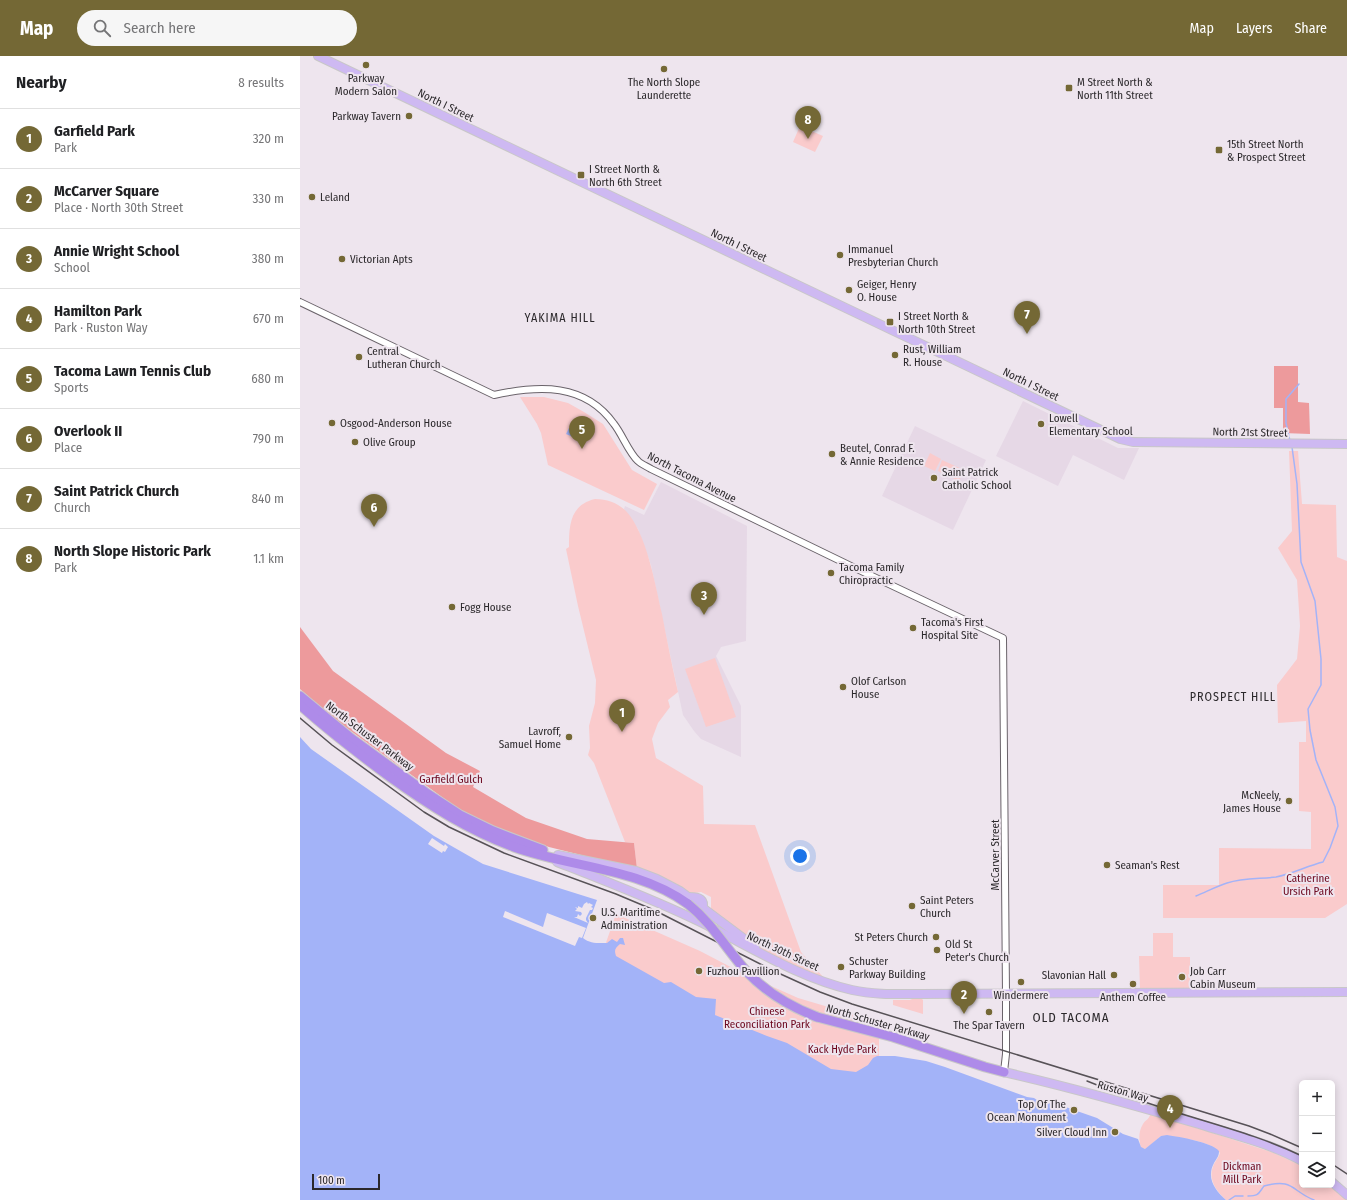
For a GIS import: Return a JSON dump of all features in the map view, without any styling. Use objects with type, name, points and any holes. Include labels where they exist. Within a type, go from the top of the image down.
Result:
[{"type":"highway","name":"North Schuster Parkway","points":[[300,696],[352,739],[425,792],[460,815],[516,841],[603,869]]},
{"type":"highway","name":"North Schuster Parkway","points":[[300,705],[318,722],[375,766],[441,812],[464,825],[489,837],[538,855],[603,869],[652,883],[689,901],[709,923],[743,967],[762,986],[790,1005],[817,1017],[893,1037],[1004,1072]]},
{"type":"main road","name":"North I Street","points":[[318,56],[1116,437],[1129,441],[1153,442]]},
{"type":"main road","name":"North 21st Street","points":[[1153,442],[1347,444]]},
{"type":"main road","name":"North 30th Street","points":[[538,855],[658,902],[696,920],[750,949],[810,977],[842,987],[868,992],[896,994],[1006,994],[1347,992]]},
{"type":"main road","points":[[558,855],[646,874],[671,886],[689,901],[697,897],[701,898],[704,902],[699,916],[695,917],[658,902]]},
{"type":"main road","points":[[703,908],[765,956]]},
{"type":"main road","name":"Ruston Way","points":[[1004,1072],[1088,1092],[1163,1114],[1276,1149],[1299,1160]]},
{"type":"main road","points":[[1335,1185],[1347,1195]]},
{"type":"street","name":"North Tacoma Avenue","points":[[300,302],[494,395],[516,390],[542,388],[560,390],[576,395],[603,410],[620,432],[635,457],[650,469],[1003,638]]},
{"type":"street","name":"McCarver Street","points":[[1003,638],[1006,994],[1006,1054],[1004,1072]]},
{"type":"shaded area","name":"Lowell Elementary School","points":[[1023,401],[1118,448],[1139,448],[1124,480],[1073,455],[1058,486],[996,456]]},
{"type":"shaded area","name":"Saint Patrick Catholic School","points":[[915,426],[986,460],[953,530],[882,496]]},
{"type":"shaded area","points":[[661,482],[747,526],[746,641],[721,647],[716,656],[741,706],[741,757],[701,739],[683,715],[651,565],[638,529],[624,509],[625,506],[644,515]]},
{"type":"green space","points":[[800,126],[823,136],[815,152],[793,142]]},
{"type":"green space","points":[[1274,366],[1298,366],[1298,402],[1309,403],[1310,434],[1283,433],[1283,408],[1274,408]]},
{"type":"green space","points":[[520,397],[544,397],[568,403],[603,424],[632,470],[657,484],[644,510],[548,465],[541,433]]},
{"type":"green space","name":"Catherine Ursich Park","points":[[1289,451],[1298,451],[1302,504],[1336,505],[1337,557],[1347,561],[1347,904],[1325,918],[1163,918],[1163,885],[1219,885],[1219,848],[1311,849],[1311,812],[1299,811],[1299,742],[1306,742],[1306,721],[1278,723],[1277,685],[1297,659],[1300,626],[1297,580],[1278,548],[1292,531]]},
{"type":"green space","points":[[930,453],[941,459],[935,471],[924,466]]},
{"type":"green space","points":[[942,460],[964,470],[959,481],[938,471]]},
{"type":"green space","points":[[595,499],[612,502],[626,511],[640,533],[653,574],[678,692],[668,700],[670,707],[658,723],[652,739],[656,758],[703,786],[704,824],[755,825],[801,952],[824,978],[766,954],[711,910],[711,897],[701,892],[689,894],[637,869],[634,843],[625,842],[594,763],[588,755],[590,748],[589,726],[595,703],[596,680],[566,549],[569,547],[571,524],[576,511],[580,506]]},
{"type":"green space","name":"Garfield Gulch","points":[[300,627],[333,671],[446,753],[480,771],[473,787],[526,818],[587,839],[634,843],[637,869],[549,847],[499,830],[464,813],[333,718],[300,689]]},
{"type":"green space","points":[[715,658],[736,717],[706,727],[685,669]]},
{"type":"green space","name":"Chinese Reconciliation Park","points":[[616,914],[700,951],[746,975],[798,998],[879,1022],[879,1104],[602,954]]},
{"type":"green space","points":[[1153,933],[1173,933],[1173,957],[1190,957],[1190,989],[1140,989],[1139,956],[1153,956]]},
{"type":"green space","points":[[893,1000],[923,1000],[923,1014],[893,1005]]},
{"type":"green space","name":"Dickman Mill Park","points":[[1151,1113],[1274,1153],[1299,1165],[1299,1188],[1333,1188],[1347,1200],[1226,1200],[1216,1189],[1212,1180],[1212,1169],[1220,1153],[1209,1145],[1201,1142],[1161,1136],[1146,1149],[1141,1148],[1139,1139],[1140,1130]]},
{"type":"water","points":[[569,428],[583,435],[580,440],[566,434]]},
{"type":"water","points":[[300,737],[311,749],[434,836],[483,864],[597,900],[583,938],[592,942],[607,943],[612,939],[617,942],[620,938],[623,938],[625,945],[620,944],[615,949],[616,956],[664,983],[671,982],[696,997],[716,999],[715,1015],[787,1043],[831,1069],[856,1072],[868,1065],[873,1058],[877,1056],[895,1056],[926,1061],[1027,1097],[1046,1103],[1058,1104],[1097,1118],[1123,1134],[1138,1139],[1141,1147],[1145,1149],[1161,1136],[1167,1135],[1195,1140],[1209,1145],[1219,1151],[1212,1168],[1211,1179],[1215,1188],[1226,1200],[300,1200]]},
{"type":"pier","points":[[432,838],[448,847],[445,852],[443,851],[442,853],[428,844]]},
{"type":"pier","points":[[587,902],[588,904],[593,905],[591,907],[593,908],[592,910],[590,910],[586,918],[588,923],[574,917],[577,917],[578,914],[580,916],[582,914],[581,912],[575,911],[577,909],[575,907],[578,908],[578,906],[582,908]]},
{"type":"pier","points":[[505,911],[543,927],[547,913],[586,928],[582,938],[579,937],[575,946],[503,917]]},
{"type":"waterway","points":[[1290,441],[1286,423],[1286,399],[1299,384]]},
{"type":"waterway","points":[[1196,896],[1233,881],[1276,877],[1323,862],[1338,826],[1335,807],[1316,760],[1310,730],[1308,709],[1321,685],[1321,659],[1315,601],[1301,562],[1297,484],[1292,447]]},
{"type":"waterway","points":[[1248,1196],[1258,1194],[1264,1186],[1281,1184],[1292,1187],[1314,1200]]},
{"type":"waterway","points":[[1229,1200],[1235,1196],[1243,1196]]},
{"type":"railway","points":[[300,718],[332,745],[424,812],[449,827],[504,853],[616,894],[654,910],[774,971],[820,992],[852,1004],[1249,1126],[1299,1147]]},
{"type":"railway","points":[[1087,1081],[1116,1092],[1254,1137],[1299,1155]]},
{"type":"railway","points":[[1335,1166],[1347,1174]]},
{"type":"place","name":"Parkway Modern Salon","points":[[366,65]]},
{"type":"place","name":"The North Slope Launderette","points":[[664,69]]},
{"type":"place","name":"M Street North & North 11th Street","points":[[1069,88]]},
{"type":"place","name":"Parkway Tavern","points":[[409,116]]},
{"type":"place","name":"North Slope Historic Park","points":[[808,139]]},
{"type":"place","name":"15th Street North & Prospect Street","points":[[1219,150]]},
{"type":"place","name":"I Street North & North 6th Street","points":[[581,175]]},
{"type":"place","name":"Leland","points":[[312,197]]},
{"type":"place","name":"Immanuel Presbyterian Church","points":[[840,255]]},
{"type":"place","name":"Victorian Apts","points":[[342,259]]},
{"type":"place","name":"Geiger, Henry O. House","points":[[849,290]]},
{"type":"place","name":"I Street North & North 10th Street","points":[[890,322]]},
{"type":"place","name":"Saint Patrick Church","points":[[1027,334]]},
{"type":"place","name":"Rust, William R. House","points":[[895,355]]},
{"type":"place","name":"Central Lutheran Church","points":[[359,357]]},
{"type":"place","name":"Osgood-Anderson House","points":[[332,423]]},
{"type":"place","name":"Lowell Elementary School","points":[[1041,424]]},
{"type":"place","name":"Olive Group","points":[[355,442]]},
{"type":"place","name":"Tacoma Lawn Tennis Club","points":[[582,449]]},
{"type":"place","name":"Beutel, Conrad F. & Annie Residence","points":[[832,454]]},
{"type":"place","name":"Saint Patrick Catholic School","points":[[934,478]]},
{"type":"place","name":"Overlook II","points":[[374,527]]},
{"type":"place","name":"Tacoma Family Chiropractic","points":[[831,573]]},
{"type":"place","name":"Fogg House","points":[[452,607]]},
{"type":"place","name":"Annie Wright School","points":[[704,615]]},
{"type":"place","name":"Tacoma's First Hospital Site","points":[[913,628]]},
{"type":"place","name":"Olof Carlson House","points":[[843,687]]},
{"type":"place","name":"Garfield Park","points":[[622,732]]},
{"type":"place","name":"Lavroff, Samuel Home","points":[[569,737]]},
{"type":"place","name":"McNeely, James House","points":[[1289,801]]},
{"type":"place","name":"Seaman's Rest","points":[[1107,865]]},
{"type":"place","name":"Saint Peters Church","points":[[912,906]]},
{"type":"place","name":"U.S. Maritime Administration","points":[[593,918]]},
{"type":"place","name":"St Peters Church","points":[[936,937]]},
{"type":"place","name":"Old St Peter's Church","points":[[937,950]]},
{"type":"place","name":"Schuster Parkway Building","points":[[841,967]]},
{"type":"place","name":"Fuzhou Pavillion","points":[[699,971]]},
{"type":"place","name":"Slavonian Hall","points":[[1114,975]]},
{"type":"place","name":"Job Carr Cabin Museum","points":[[1182,977]]},
{"type":"place","name":"Windermere","points":[[1021,982]]},
{"type":"place","name":"Anthem Coffee","points":[[1133,984]]},
{"type":"place","name":"The Spar Tavern","points":[[989,1012]]},
{"type":"place","name":"McCarver Square","points":[[964,1014]]},
{"type":"place","name":"Top Of The Ocean Monument","points":[[1074,1110]]},
{"type":"place","name":"Hamilton Park","points":[[1170,1128]]},
{"type":"place","name":"Silver Cloud Inn","points":[[1115,1132]]},
{"type":"district","name":"YAKIMA HILL","points":[[560,318]]},
{"type":"district","name":"PROSPECT HILL","points":[[1233,697]]},
{"type":"district","name":"OLD TACOMA","points":[[1071,1017]]},
{"type":"park label","name":"Kack Hyde Park","points":[[842,1049]]}]
